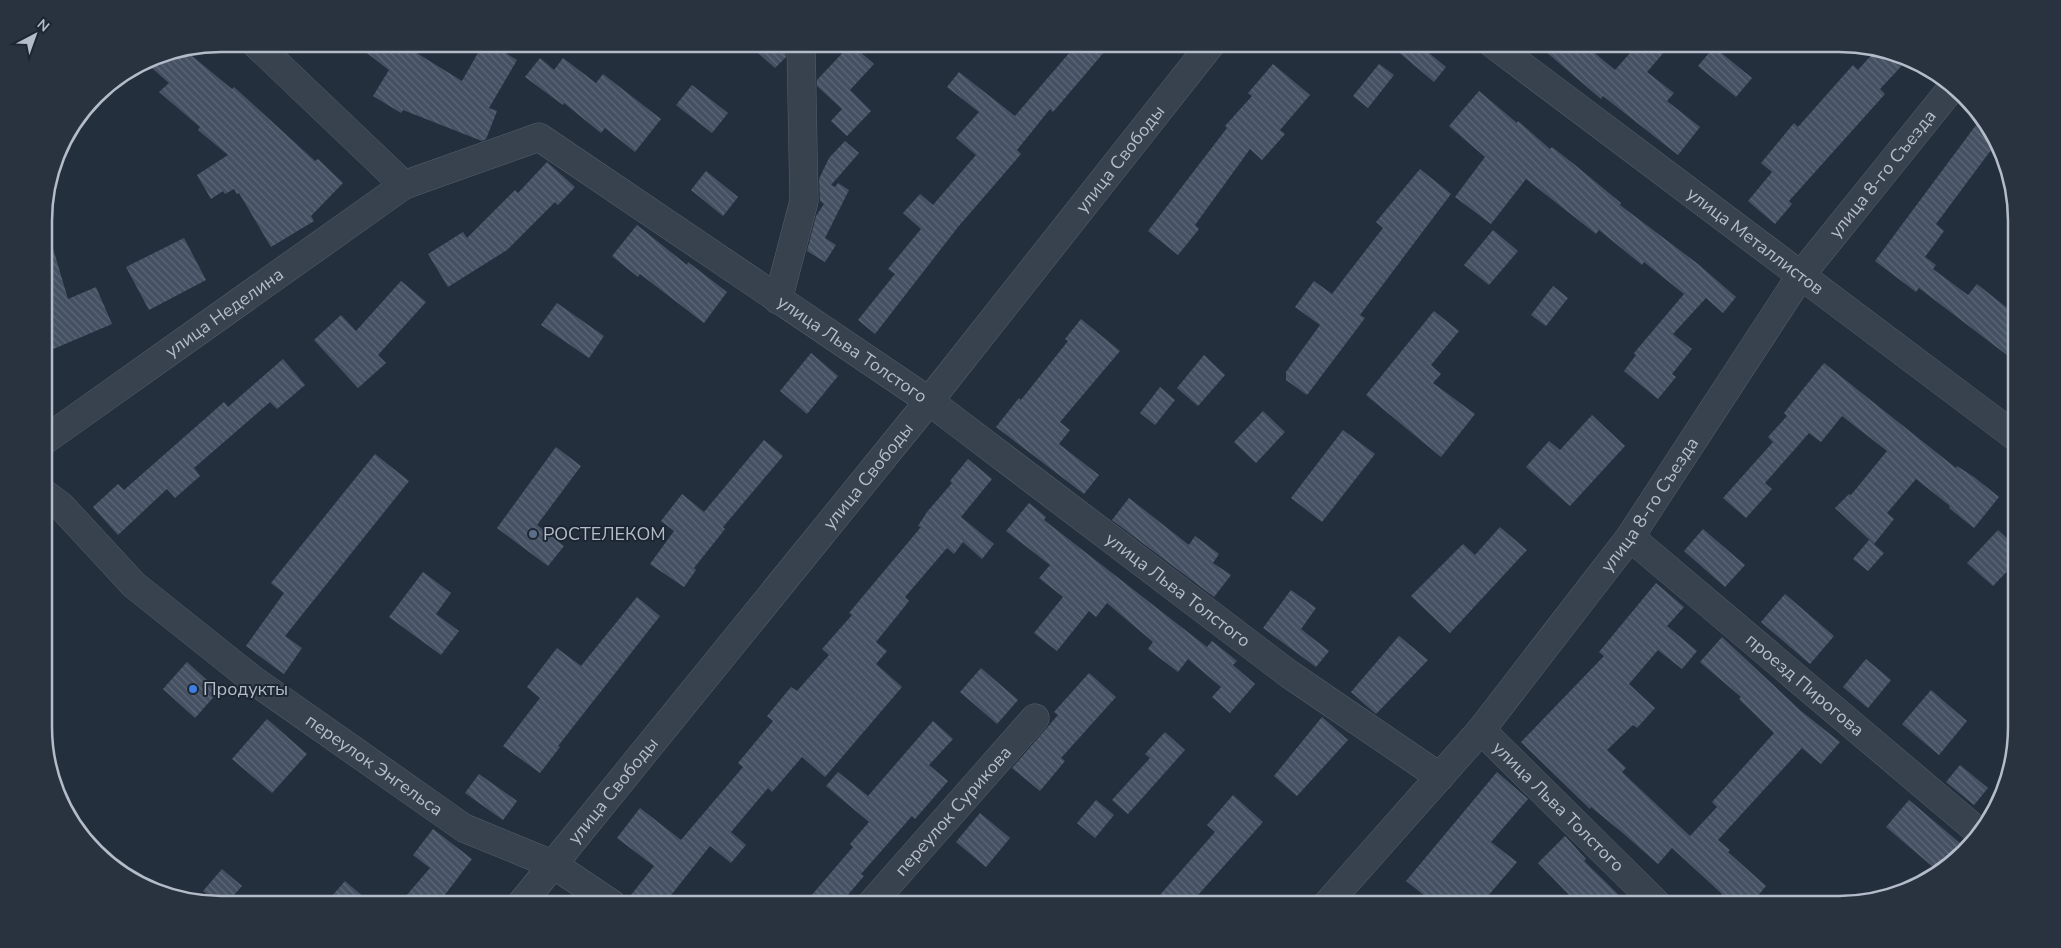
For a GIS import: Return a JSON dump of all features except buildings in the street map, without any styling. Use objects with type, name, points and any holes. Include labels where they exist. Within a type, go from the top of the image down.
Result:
[{"type":"street","points":[[264,52],[404,185]]},
{"type":"street","points":[[778,300],[804,201],[802,52]]},
{"type":"street","name":"улица Свободы","points":[[528,896],[929,401],[1205,52]]},
{"type":"street","name":"улица Металлистов","points":[[1504,52],[2009,431]]},
{"type":"street","name":"улица 8-го Съезда","points":[[1336,895],[1481,730],[1630,537],[1801,275],[1948,92]]},
{"type":"street","name":"улица Льва Толстого","points":[[404,185],[539,137],[929,401],[1289,674],[1440,777]]},
{"type":"street","name":"улица Неделина","points":[[53,435],[404,185]]},
{"type":"street","name":"переулок Энгельса","points":[[52,500],[61,506],[134,585],[252,679],[464,828],[554,865],[600,896]]},
{"type":"street","name":"проезд Пирогова","points":[[1630,537],[1975,829]]},
{"type":"street","name":"переулок Сурикова","points":[[878,896],[1035,718]]},
{"type":"street","name":"улица Льва Толстого","points":[[1481,730],[1648,895]]},
{"type":"place","name":"РОСТЕЛЕКОМ","points":[[533,534]]},
{"type":"place","name":"Продукты","points":[[193,689]]}]
